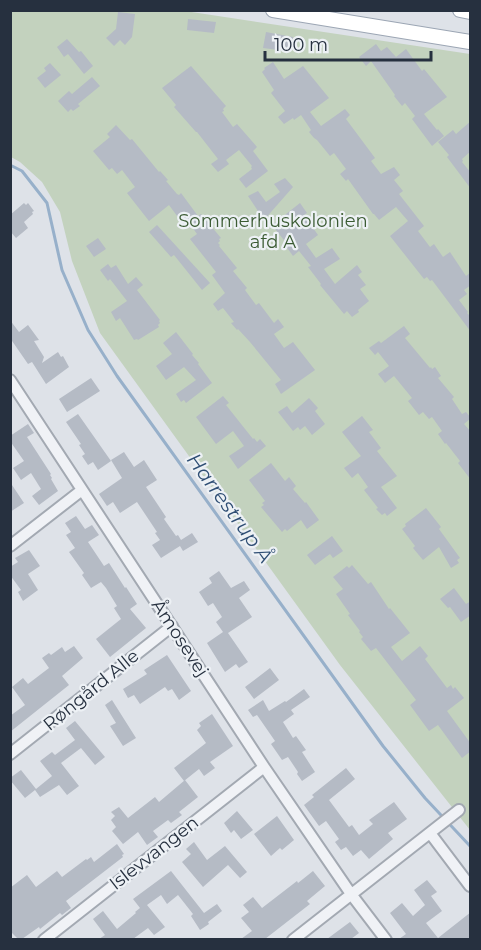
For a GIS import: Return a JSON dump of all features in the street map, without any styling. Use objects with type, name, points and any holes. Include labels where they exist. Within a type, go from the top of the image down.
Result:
[{"type":"main road","points":[[273,10],[471,42]]},
{"type":"main road","points":[[460,10],[471,12]]},
{"type":"street","name":"Åmosevej","points":[[10,380],[264,767],[351,894],[386,939]]},
{"type":"street","points":[[10,546],[82,490]]},
{"type":"street","name":"Røngård Alle","points":[[10,754],[172,626]]},
{"type":"street","name":"Islevvangen","points":[[44,939],[264,767]]},
{"type":"street","points":[[293,939],[457,811]]},
{"type":"street","points":[[434,829],[471,886]]},
{"type":"green space","name":"Sommerhuskolonien afd A","points":[[10,11],[185,11],[470,54],[470,830],[340,665],[100,333],[72,261],[60,212],[42,182],[11,157]]},
{"type":"building","points":[[118,12],[135,14],[132,37],[125,45],[120,40],[114,46],[106,38],[116,29]]},
{"type":"building","points":[[188,19],[216,22],[214,33],[187,30]]},
{"type":"building","points":[[266,32],[293,37],[292,47],[287,47],[286,51],[263,48]]},
{"type":"building","points":[[67,39],[93,66],[84,74],[68,54],[64,57],[57,47]]},
{"type":"building","points":[[376,44],[381,51],[387,47],[396,57],[406,49],[422,71],[424,69],[447,97],[424,114],[444,136],[432,146],[412,119],[415,116],[405,103],[402,106],[394,96],[371,61],[366,66],[359,57]]},
{"type":"building","points":[[273,62],[284,79],[303,66],[329,98],[310,112],[321,126],[345,109],[350,115],[346,119],[375,158],[371,161],[381,174],[394,167],[400,175],[394,180],[403,191],[399,194],[424,226],[418,231],[430,247],[434,244],[443,257],[450,252],[466,276],[471,272],[471,285],[464,290],[467,294],[459,300],[471,317],[471,332],[432,280],[430,281],[427,277],[424,279],[390,236],[408,221],[396,207],[379,220],[348,179],[346,181],[340,174],[346,169],[334,153],[330,156],[309,132],[311,130],[301,115],[284,124],[278,117],[285,111],[271,93],[274,90],[262,72]]},
{"type":"building","points":[[50,63],[61,75],[45,88],[37,78],[46,71],[44,68]]},
{"type":"building","points":[[191,66],[226,106],[222,112],[233,127],[237,124],[257,147],[253,151],[268,171],[246,188],[239,179],[252,169],[252,166],[239,150],[226,160],[229,164],[218,172],[211,164],[218,159],[174,107],[176,105],[162,88]]},
{"type":"building","points":[[92,77],[100,86],[78,104],[80,106],[68,112],[58,101],[69,91],[72,94]]},
{"type":"building","points":[[471,121],[471,151],[462,159],[462,162],[471,173],[471,189],[438,142],[453,130],[456,134]]},
{"type":"building","points":[[116,125],[130,140],[132,139],[168,180],[166,181],[177,194],[181,193],[198,216],[201,214],[221,238],[219,246],[237,268],[233,271],[247,288],[245,290],[256,305],[259,303],[274,323],[278,319],[284,327],[274,334],[284,348],[293,342],[315,370],[281,394],[275,384],[281,380],[231,323],[234,322],[223,308],[218,311],[213,304],[225,293],[212,275],[216,272],[190,239],[197,234],[187,220],[183,224],[169,205],[149,221],[127,193],[135,187],[122,170],[117,174],[112,168],[109,170],[93,151],[110,137],[107,134]]},
{"type":"building","points":[[285,178],[293,187],[264,220],[248,196],[258,191],[266,202],[280,192],[274,184]]},
{"type":"building","points":[[24,203],[26,205],[28,203],[34,211],[24,222],[28,228],[16,238],[10,231],[10,215]]},
{"type":"building","points":[[300,203],[307,213],[304,215],[318,235],[306,244],[316,258],[332,248],[340,259],[324,269],[335,284],[357,265],[362,272],[358,275],[366,285],[360,289],[369,301],[352,317],[347,311],[344,314],[320,285],[308,267],[311,266],[299,251],[293,256],[272,225]]},
{"type":"building","points":[[157,225],[210,283],[202,290],[174,255],[171,257],[149,232]]},
{"type":"building","points":[[98,238],[106,249],[94,257],[86,246]]},
{"type":"building","points":[[108,264],[111,268],[116,265],[128,284],[136,277],[143,285],[137,290],[160,320],[159,327],[138,340],[134,340],[120,318],[116,321],[111,312],[127,301],[100,270]]},
{"type":"building","points":[[10,320],[19,332],[28,325],[39,340],[34,341],[44,357],[42,363],[58,352],[69,367],[46,384],[32,362],[28,364],[10,338]]},
{"type":"building","points":[[404,326],[410,334],[405,338],[430,368],[435,367],[441,376],[438,378],[454,397],[452,399],[462,414],[466,412],[471,418],[464,424],[471,432],[471,480],[458,463],[460,461],[438,434],[442,431],[432,417],[429,419],[423,412],[419,415],[408,401],[412,398],[394,376],[385,383],[378,374],[389,366],[378,352],[375,355],[369,348],[379,341],[381,343]]},
{"type":"building","points":[[176,332],[212,383],[186,403],[184,400],[181,402],[176,394],[196,380],[184,367],[166,380],[156,366],[172,354],[163,343]]},
{"type":"building","points":[[91,378],[100,391],[67,412],[59,399]]},
{"type":"building","points":[[223,396],[229,403],[226,405],[253,439],[257,442],[260,439],[266,446],[238,469],[229,456],[244,446],[233,431],[216,444],[196,417]]},
{"type":"building","points":[[309,398],[318,408],[315,411],[325,424],[312,435],[305,426],[293,431],[278,412],[287,406],[292,413]]},
{"type":"building","points":[[78,414],[111,461],[98,470],[93,462],[88,465],[82,456],[85,454],[79,445],[81,444],[66,422]]},
{"type":"building","points":[[362,416],[373,430],[369,432],[381,448],[377,451],[397,476],[381,487],[397,508],[387,516],[385,513],[382,515],[376,509],[378,508],[364,490],[368,487],[358,473],[352,478],[344,468],[361,456],[342,432]]},
{"type":"building","points":[[28,424],[34,433],[27,437],[51,474],[51,479],[58,491],[39,505],[32,496],[41,489],[31,473],[21,480],[13,468],[24,461],[10,441],[10,436]]},
{"type":"building","points":[[124,452],[134,467],[144,460],[157,480],[146,487],[176,536],[178,535],[181,540],[192,533],[198,542],[183,551],[180,546],[161,558],[152,545],[160,540],[155,533],[157,532],[137,502],[120,513],[113,502],[107,506],[99,494],[122,478],[111,460]]},
{"type":"building","points":[[271,463],[285,481],[289,477],[296,486],[293,489],[319,520],[307,529],[301,520],[287,531],[285,529],[282,532],[261,507],[265,501],[249,480]]},
{"type":"building","points":[[10,482],[24,503],[10,512]]},
{"type":"building","points":[[426,508],[460,558],[457,560],[459,563],[451,568],[439,547],[423,560],[402,529]]},
{"type":"building","points":[[76,516],[85,529],[92,525],[99,535],[88,542],[104,566],[109,563],[126,587],[137,604],[130,609],[146,628],[110,657],[96,639],[121,619],[114,608],[117,606],[106,588],[101,582],[91,588],[82,575],[84,573],[69,552],[75,548],[66,535],[71,532],[65,523]]},
{"type":"building","points":[[332,536],[343,551],[333,558],[330,554],[315,565],[307,555]]},
{"type":"building","points":[[29,550],[40,566],[28,574],[38,590],[23,601],[18,592],[21,590],[10,575],[10,567],[18,562],[15,558]]},
{"type":"building","points":[[352,565],[368,584],[371,582],[389,609],[410,633],[391,647],[402,661],[420,646],[428,656],[425,659],[447,688],[451,685],[453,689],[455,687],[464,698],[447,711],[471,744],[471,751],[462,758],[438,725],[429,731],[410,705],[416,700],[376,648],[371,651],[361,639],[363,637],[360,631],[336,594],[343,589],[333,577],[347,566],[349,568]]},
{"type":"building","points":[[219,571],[231,588],[244,581],[250,590],[239,598],[252,617],[228,633],[248,662],[239,668],[236,664],[225,672],[207,643],[223,632],[216,622],[222,617],[213,603],[208,606],[199,592],[212,583],[209,578]]},
{"type":"building","points":[[454,588],[466,604],[471,601],[471,615],[461,622],[450,607],[448,608],[440,599]]},
{"type":"building","points":[[74,646],[83,658],[62,676],[69,685],[10,732],[10,716],[25,705],[12,687],[23,678],[28,684],[49,668],[42,658],[49,653],[51,655],[62,647],[65,652]]},
{"type":"building","points":[[167,655],[191,691],[179,700],[172,689],[168,691],[165,687],[140,704],[134,695],[128,698],[123,689],[147,674],[144,670]]},
{"type":"building","points":[[270,668],[279,680],[254,699],[245,687]]},
{"type":"building","points":[[304,689],[310,697],[291,710],[294,714],[283,722],[293,738],[296,736],[306,750],[302,752],[315,772],[302,781],[288,757],[282,760],[271,744],[275,741],[257,715],[253,717],[248,710],[263,700],[269,711]]},
{"type":"building","points":[[112,700],[136,738],[123,746],[110,726],[116,723],[105,705]]},
{"type":"building","points":[[212,714],[233,746],[210,762],[215,768],[204,776],[199,769],[184,781],[174,768],[206,743],[197,730],[201,726],[199,723]]},
{"type":"building","points":[[75,721],[105,757],[95,765],[81,748],[61,763],[79,786],[67,795],[59,785],[40,797],[35,790],[25,798],[10,778],[21,770],[36,789],[52,776],[40,761],[52,752],[55,755],[75,740],[66,728]]},
{"type":"building","points":[[346,768],[355,779],[329,800],[349,827],[352,825],[359,835],[373,824],[369,820],[394,802],[407,819],[388,833],[393,839],[369,859],[361,850],[353,856],[346,847],[341,850],[335,842],[339,839],[326,821],[319,826],[304,805],[314,797],[312,795]]},
{"type":"building","points":[[185,780],[198,797],[179,812],[182,815],[171,823],[168,820],[153,831],[158,837],[147,845],[138,832],[123,844],[112,831],[116,827],[111,820],[115,816],[111,812],[119,807],[128,818],[155,797],[159,802]]},
{"type":"building","points":[[237,811],[253,830],[241,839],[234,830],[231,833],[224,823]]},
{"type":"building","points":[[277,816],[294,840],[271,856],[254,834]]},
{"type":"building","points":[[194,842],[207,860],[225,846],[247,872],[240,878],[228,865],[203,887],[182,862],[191,854],[186,849]]},
{"type":"building","points":[[117,844],[124,854],[123,857],[66,901],[71,908],[22,939],[18,939],[10,931],[10,888],[27,875],[36,887],[57,871],[62,877],[86,859],[91,857],[94,862]]},
{"type":"building","points":[[171,871],[204,913],[217,904],[222,911],[200,930],[191,916],[193,914],[178,895],[167,904],[161,895],[147,905],[165,927],[154,935],[148,928],[133,939],[99,939],[105,935],[93,919],[103,911],[117,929],[140,908],[133,899]]},
{"type":"building","points":[[313,871],[325,886],[307,901],[310,904],[265,939],[241,939],[252,931],[241,918],[249,912],[243,905],[253,897],[262,908]]},
{"type":"building","points":[[427,880],[437,892],[431,896],[442,911],[426,923],[438,938],[471,912],[471,939],[399,939],[406,934],[390,913],[402,903],[413,916],[425,905],[414,890]]},
{"type":"building","points":[[350,922],[359,933],[351,939],[327,939]]},
{"type":"waterway","name":"Harrestrup Å","points":[[10,165],[22,171],[47,203],[62,270],[88,330],[117,376],[383,746],[425,798],[470,846]]}]
